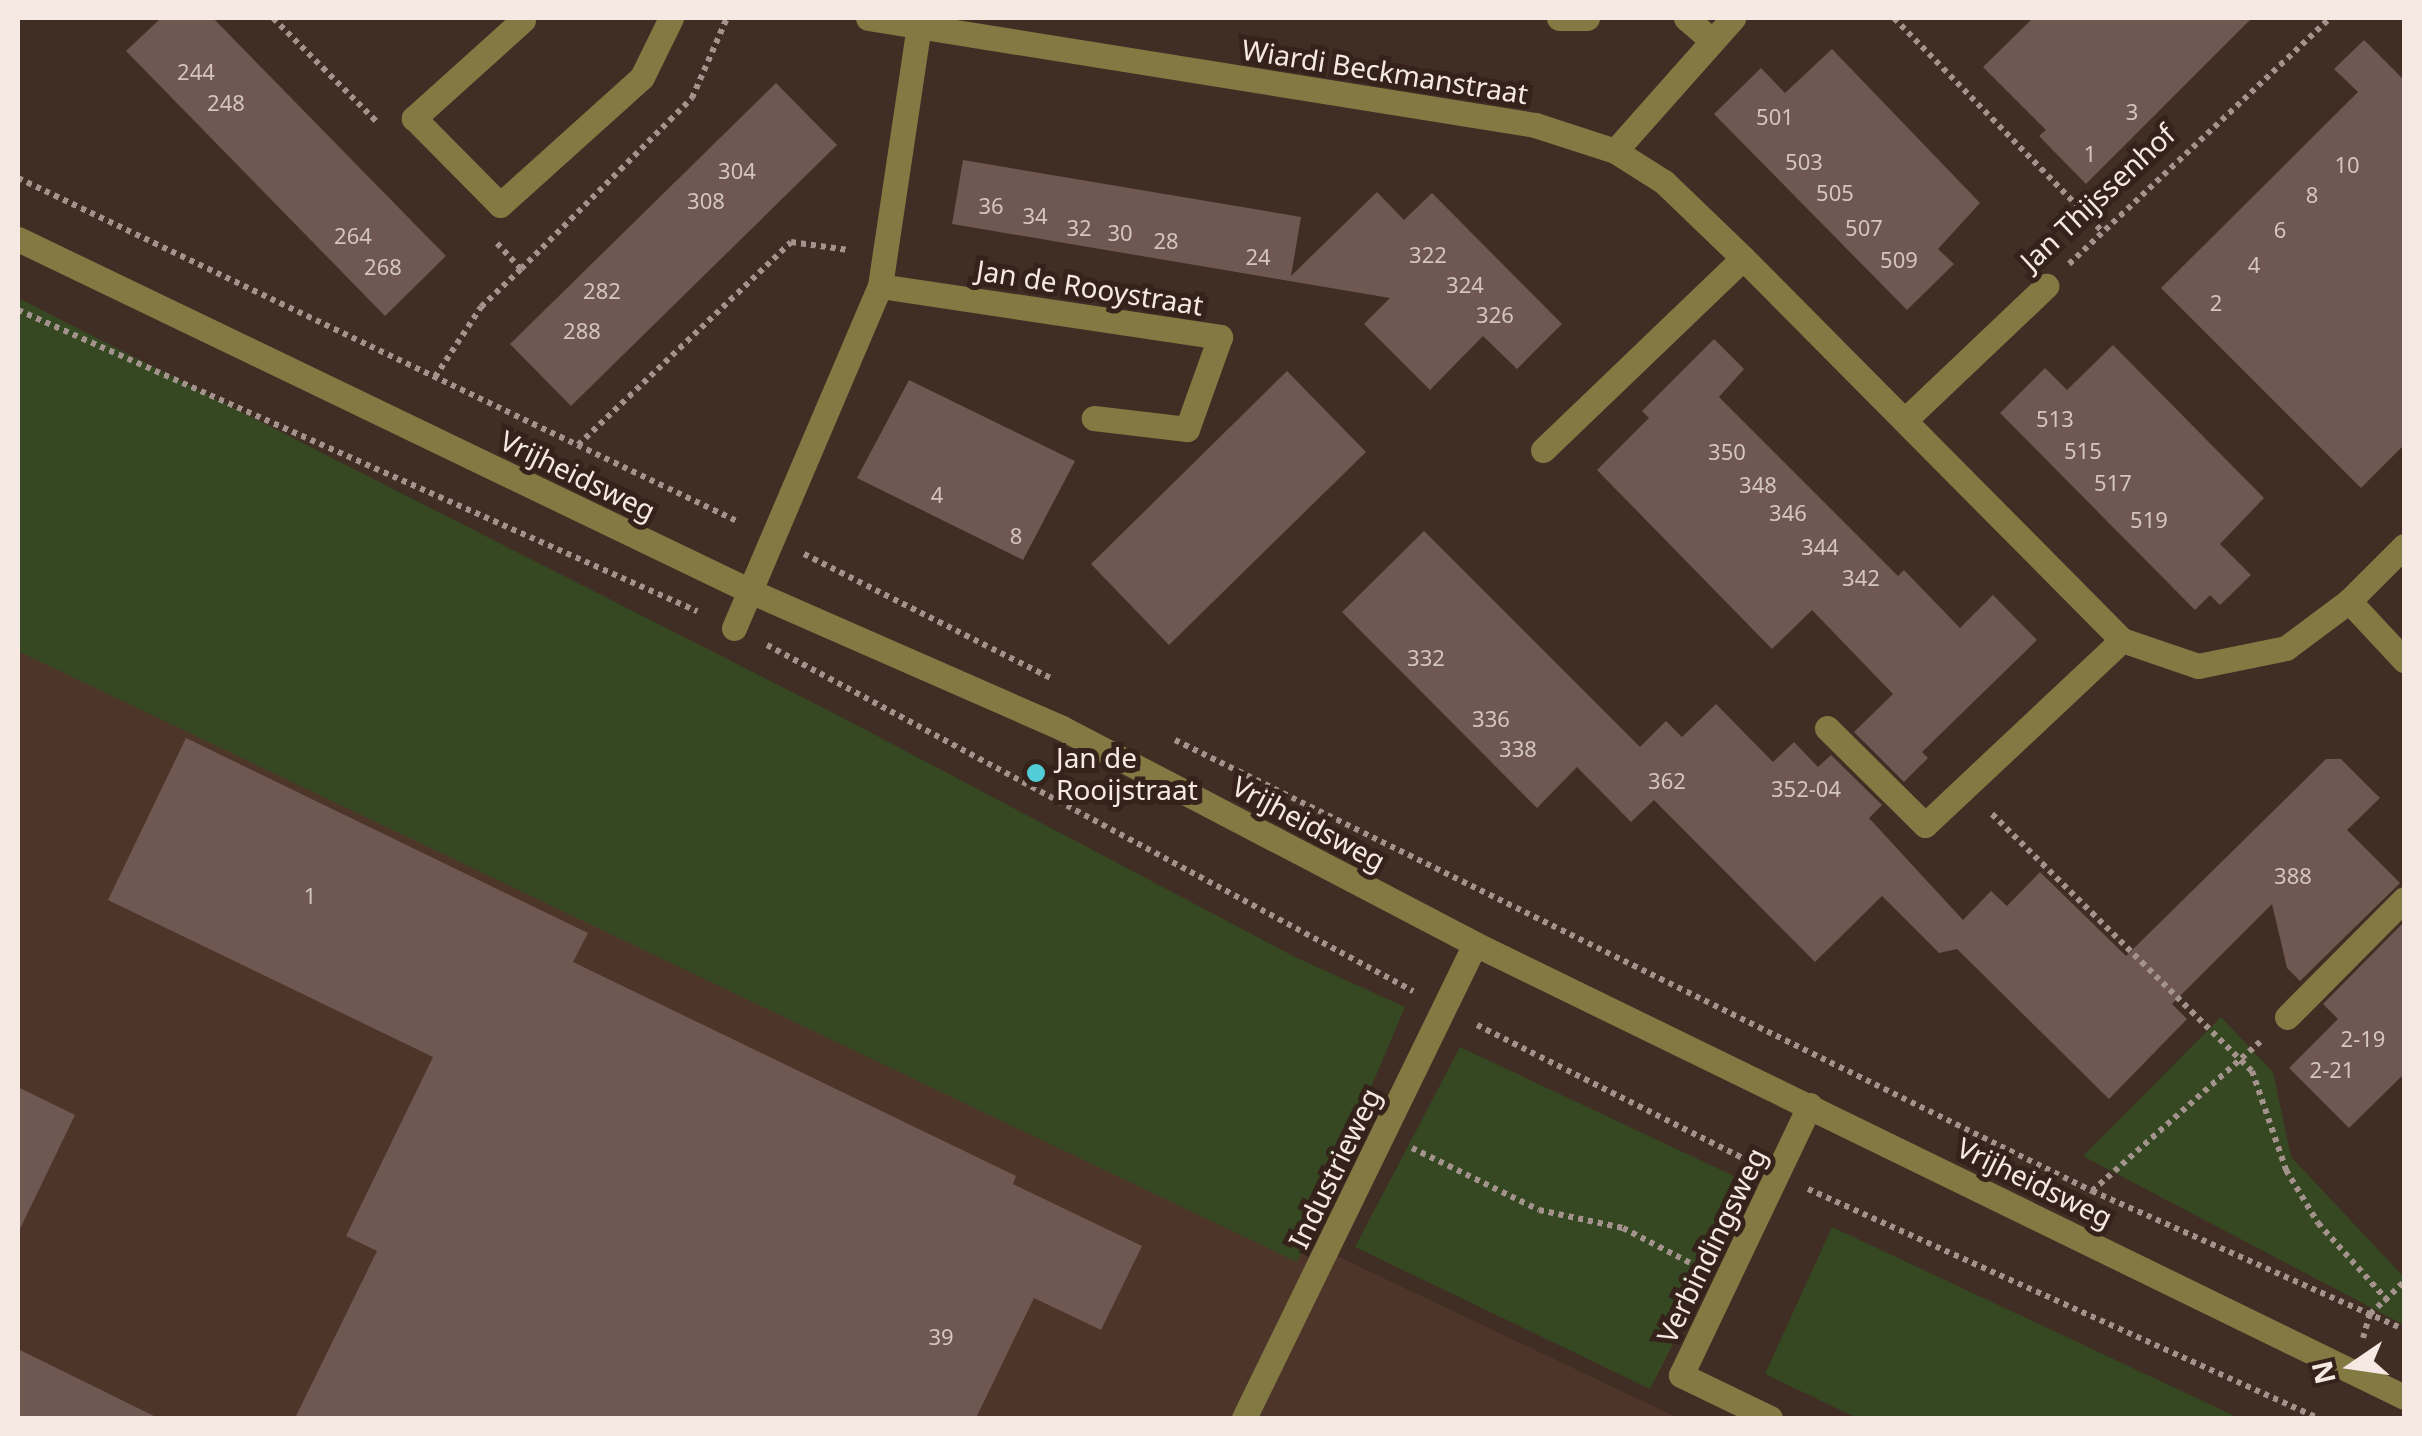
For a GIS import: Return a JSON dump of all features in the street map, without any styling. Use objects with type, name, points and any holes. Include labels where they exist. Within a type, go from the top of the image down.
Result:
[{"type":"street","points":[[523,20],[414,118],[500,205],[642,77],[670,18]]},
{"type":"street","name":"Wiardi Beckmanstraat","points":[[868,18],[919,22],[1535,125],[1615,152],[1664,182],[1743,258],[2122,640],[2198,666],[2286,648],[2349,601],[2404,546]]},
{"type":"street","points":[[1559,18],[1587,18]]},
{"type":"street","points":[[1686,18],[1709,38]]},
{"type":"street","points":[[1615,152],[1709,38],[1733,18]]},
{"type":"street","points":[[734,628],[880,286],[919,22]]},
{"type":"street","name":"Vrijheidsweg","points":[[18,240],[750,590],[1062,728],[1475,944],[2404,1397]]},
{"type":"street","points":[[1543,450],[1743,258]]},
{"type":"street","name":"Jan de Rooystraat","points":[[880,286],[1220,337],[1187,429],[1094,418]]},
{"type":"street","name":"Jan Thijssenhof","points":[[1905,420],[2046,286]]},
{"type":"street","points":[[2349,601],[2404,660]]},
{"type":"street","points":[[1828,728],[1926,825],[2122,640]]},
{"type":"street","points":[[2287,1017],[2404,899]]},
{"type":"street","name":"Industrieweg","points":[[1244,1418],[1475,944]]},
{"type":"street","name":"Verbindingsweg","points":[[1770,1418],[1681,1375],[1810,1105]]},
{"type":"path","points":[[273,18],[388,134]]},
{"type":"path","points":[[435,377],[481,307],[692,98],[727,18]]},
{"type":"path","points":[[1894,18],[2102,232]]},
{"type":"path","name":"Jan Thijssenhof","points":[[2046,286],[2330,18]]},
{"type":"path","name":"Vrijheidsweg","points":[[18,178],[770,537],[1066,686]]},
{"type":"path","points":[[494,240],[522,268]]},
{"type":"path","points":[[578,446],[790,242],[884,255]]},
{"type":"path","points":[[18,310],[734,628],[1445,1009],[1778,1176],[2318,1418]]},
{"type":"path","name":"Vrijheidsweg","points":[[1171,739],[2092,1191],[2404,1329]]},
{"type":"path","points":[[1964,787],[2241,1060],[2270,1109],[2286,1170],[2318,1223],[2389,1302]]},
{"type":"path","points":[[2092,1191],[2287,1017]]},
{"type":"path","points":[[1384,1134],[1538,1210],[1623,1228],[1726,1282]]},
{"type":"path","points":[[2370,1314],[2389,1302],[2404,1282]]},
{"type":"shaded area","points":[[18,629],[1678,1418],[18,1418]]},
{"type":"green space","points":[[18,298],[847,720],[1295,957],[1405,1007],[1297,1262],[18,651]]},
{"type":"green space","points":[[2221,1017],[2273,1072],[2291,1157],[2404,1277],[2404,1325],[2083,1156]]},
{"type":"green space","points":[[1460,1047],[1753,1185],[1650,1389],[1355,1247]]},
{"type":"green space","points":[[1832,1227],[2239,1418],[1857,1418],[1765,1374]]},
{"type":"building","points":[[161,18],[213,18],[446,256],[385,316],[126,51]]},
{"type":"building","points":[[2033,18],[2252,18],[2086,184],[2039,136],[2046,130],[1983,67]]},
{"type":"building","points":[[2364,40],[2404,80],[2404,445],[2361,488],[2161,288],[2358,92],[2334,69]]},
{"type":"building","points":[[1832,49],[1980,203],[1938,249],[1954,264],[1907,310],[1714,114],[1761,68],[1785,93]]},
{"type":"building","points":[[776,83],[837,145],[571,406],[510,344]]},
{"type":"building","points":[[963,160],[1301,217],[1291,276],[1377,192],[1404,220],[1432,193],[1562,324],[1517,369],[1483,336],[1430,390],[1364,324],[1390,298],[952,224]]},
{"type":"building","points":[[1714,339],[1744,369],[1719,397],[1898,576],[1904,570],[1960,628],[1993,595],[2037,640],[1922,752],[1928,758],[1904,782],[1854,732],[1893,694],[1812,610],[1772,649],[1597,470],[1649,418],[1642,411]]},
{"type":"building","points":[[2113,345],[2264,498],[2220,544],[2251,575],[2220,605],[2210,595],[2195,610],[2000,413],[2045,368],[2067,390]]},
{"type":"building","points":[[1287,371],[1366,452],[1169,645],[1091,564]]},
{"type":"building","points":[[909,380],[1075,461],[1023,560],[857,478]]},
{"type":"building","points":[[1424,531],[1640,747],[1666,721],[1682,737],[1716,704],[1773,762],[1794,742],[1818,767],[1831,755],[1882,805],[1869,818],[1963,920],[1991,891],[2007,906],[2040,872],[2126,956],[2326,759],[2341,759],[2380,798],[2347,830],[2400,883],[2300,981],[2287,968],[2272,904],[2172,1004],[2187,1019],[2109,1099],[1957,949],[1939,953],[1882,896],[1815,962],[1654,800],[1631,822],[1577,767],[1537,808],[1342,612]]},
{"type":"building","points":[[186,738],[588,933],[573,962],[1016,1176],[1013,1184],[1142,1246],[1101,1330],[1034,1298],[976,1418],[295,1418],[377,1251],[346,1236],[433,1057],[108,900]]},
{"type":"building","points":[[2404,922],[2404,1074],[2349,1128],[2289,1068],[2338,1019],[2323,1004]]},
{"type":"building","points":[[18,1087],[75,1115],[18,1233]]},
{"type":"building","points":[[18,1349],[158,1418],[18,1418]]},
{"type":"place","name":"Jan de Rooijstraat","points":[[1036,773]]}]
